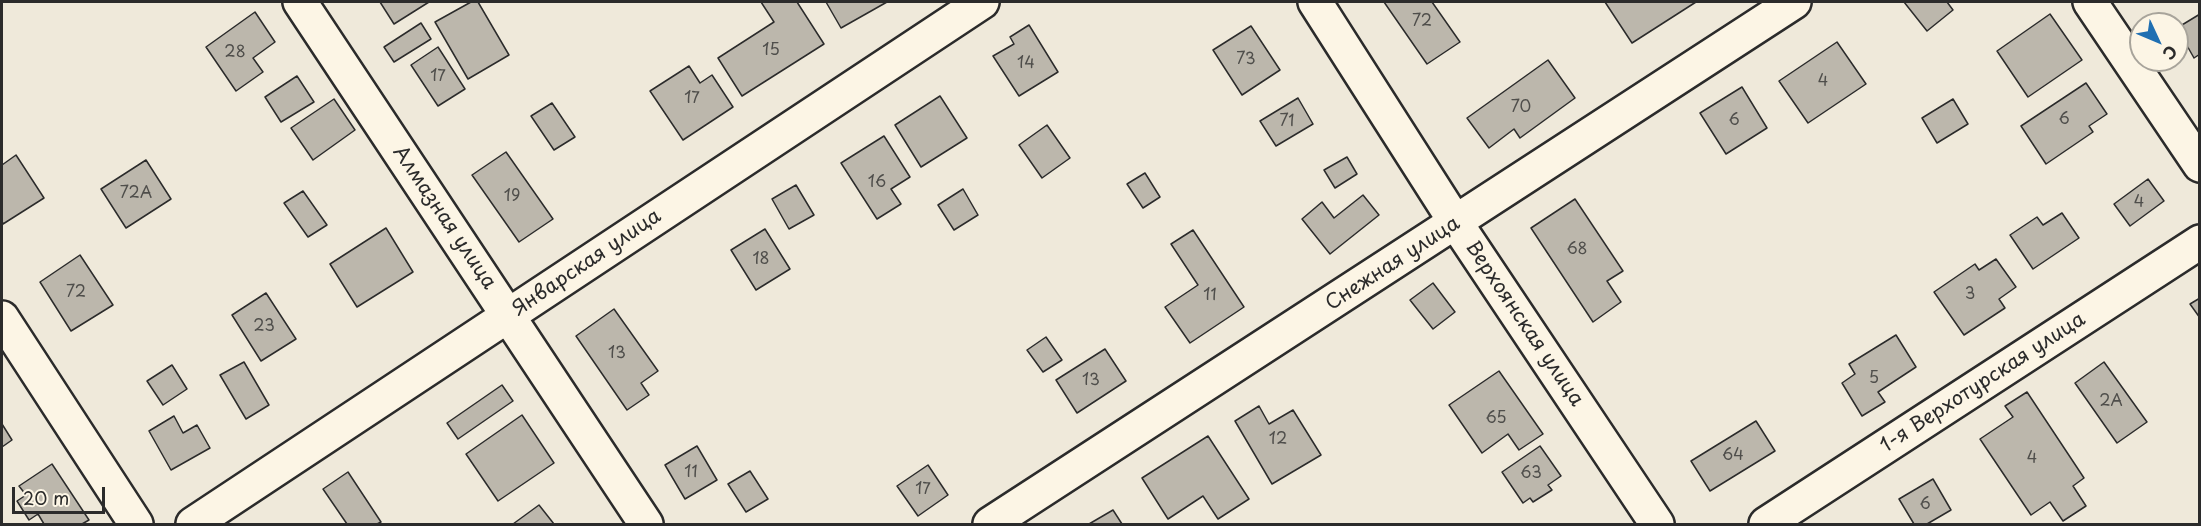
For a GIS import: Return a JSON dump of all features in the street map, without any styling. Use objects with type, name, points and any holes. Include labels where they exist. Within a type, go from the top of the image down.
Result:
[{"type":"street","name":"Алмазная улица","points":[[300,2],[646,525]]},
{"type":"street","name":"Январская улица","points":[[193,525],[982,2]]},
{"type":"street","name":"Верхоянская улица","points":[[1315,2],[1456,223],[1657,525]]},
{"type":"street","name":"Снежная улица","points":[[990,525],[1794,2]]},
{"type":"street","points":[[2090,2],[2199,165]]},
{"type":"street","name":"1-я Верхотурская улица","points":[[1766,525],[2199,242]]},
{"type":"street","points":[[2,318],[136,525]]},
{"type":"building","points":[[380,2],[429,2],[394,24]]},
{"type":"building","points":[[471,2],[478,2],[509,55],[468,79],[435,22]]},
{"type":"building","points":[[761,2],[797,2],[824,44],[742,96],[718,58],[774,22]]},
{"type":"building","points":[[826,2],[887,2],[841,28]]},
{"type":"building","points":[[1384,2],[1432,2],[1460,42],[1427,64]]},
{"type":"building","points":[[1605,2],[1696,2],[1632,43]]},
{"type":"building","points":[[1904,2],[1947,2],[1953,10],[1927,31]]},
{"type":"building","points":[[255,12],[275,42],[253,58],[263,72],[236,91],[206,47]]},
{"type":"building","points":[[2050,14],[2082,60],[2028,97],[1997,51]]},
{"type":"building","points":[[2200,14],[2200,54],[2194,58],[2189,49],[2189,21]]},
{"type":"building","points":[[421,23],[431,39],[394,62],[384,47]]},
{"type":"building","points":[[1029,25],[1058,72],[1019,96],[993,56],[1014,44],[1010,37]]},
{"type":"building","points":[[1251,26],[1280,70],[1242,95],[1213,50]]},
{"type":"building","points":[[1837,42],[1866,84],[1808,123],[1779,81]]},
{"type":"building","points":[[438,47],[465,89],[438,106],[411,65]]},
{"type":"building","points":[[1548,60],[1575,98],[1520,138],[1514,129],[1489,148],[1467,118]]},
{"type":"building","points":[[689,66],[700,83],[712,75],[733,107],[683,140],[650,91]]},
{"type":"building","points":[[297,76],[314,102],[281,122],[265,97]]},
{"type":"building","points":[[2086,83],[2107,114],[2089,126],[2093,132],[2046,164],[2021,126]]},
{"type":"building","points":[[1742,87],[1767,128],[1726,154],[1700,113]]},
{"type":"building","points":[[940,96],[967,138],[921,167],[895,125]]},
{"type":"building","points":[[1298,98],[1313,124],[1276,146],[1260,121]]},
{"type":"building","points":[[334,99],[355,130],[313,160],[291,128]]},
{"type":"building","points":[[1953,99],[1968,124],[1937,143],[1922,118]]},
{"type":"building","points":[[552,103],[575,137],[554,150],[531,116]]},
{"type":"building","points":[[1047,125],[1070,158],[1042,178],[1019,145]]},
{"type":"building","points":[[884,136],[910,177],[891,189],[901,204],[877,219],[841,163]]},
{"type":"building","points":[[506,152],[553,219],[519,242],[472,175]]},
{"type":"building","points":[[16,155],[44,198],[3,224],[2,165]]},
{"type":"building","points":[[1347,157],[1357,174],[1335,188],[1324,170]]},
{"type":"building","points":[[146,160],[171,199],[126,228],[101,189]]},
{"type":"building","points":[[1145,173],[1160,197],[1143,208],[1127,184]]},
{"type":"building","points":[[2148,179],[2164,201],[2130,226],[2114,204]]},
{"type":"building","points":[[796,185],[814,215],[789,229],[772,199]]},
{"type":"building","points":[[963,189],[978,215],[954,230],[938,205]]},
{"type":"building","points":[[303,191],[327,225],[308,237],[284,203]]},
{"type":"building","points":[[1363,195],[1379,215],[1330,254],[1302,219],[1322,202],[1334,218]]},
{"type":"building","points":[[1575,199],[1623,271],[1607,281],[1621,302],[1593,322],[1531,228]]},
{"type":"building","points":[[2062,213],[2079,238],[2033,269],[2010,235],[2037,217],[2043,225]]},
{"type":"building","points":[[386,228],[413,272],[357,307],[330,264]]},
{"type":"building","points":[[765,229],[790,269],[756,290],[731,250]]},
{"type":"building","points":[[1193,230],[1244,307],[1190,343],[1165,307],[1198,285],[1171,244]]},
{"type":"building","points":[[80,255],[113,305],[71,331],[40,282]]},
{"type":"building","points":[[1996,259],[2016,287],[1999,299],[2005,308],[1964,335],[1934,292],[1975,264],[1979,270]]},
{"type":"building","points":[[1433,283],[1455,312],[1433,329],[1410,300]]},
{"type":"building","points":[[266,293],[296,339],[261,361],[232,315]]},
{"type":"building","points":[[2200,298],[2200,318],[2190,304]]},
{"type":"building","points":[[614,309],[658,371],[641,383],[649,395],[627,410],[576,336]]},
{"type":"building","points":[[1896,335],[1916,367],[1878,392],[1885,402],[1862,416],[1842,383],[1855,374],[1849,364]]},
{"type":"building","points":[[1046,337],[1062,360],[1043,372],[1027,350]]},
{"type":"building","points":[[1105,349],[1126,381],[1077,413],[1056,380]]},
{"type":"building","points":[[244,362],[269,405],[246,419],[220,375]]},
{"type":"building","points":[[2104,362],[2147,422],[2117,443],[2075,383]]},
{"type":"building","points":[[172,365],[187,389],[163,405],[147,381]]},
{"type":"building","points":[[1499,371],[1543,434],[1519,450],[1508,434],[1482,453],[1449,405]]},
{"type":"building","points":[[502,385],[513,401],[458,439],[447,423]]},
{"type":"building","points":[[2027,392],[2084,478],[2073,486],[2086,506],[2063,521],[2050,502],[2031,515],[1980,439],[2013,417],[2005,406]]},
{"type":"building","points":[[1259,406],[1269,424],[1293,410],[1321,455],[1272,484],[1235,421]]},
{"type":"building","points":[[522,415],[554,463],[498,501],[466,454]]},
{"type":"building","points":[[174,416],[183,433],[197,425],[210,448],[171,470],[149,431]]},
{"type":"building","points":[[1756,421],[1775,451],[1710,491],[1691,461]]},
{"type":"building","points":[[2,424],[12,440],[2,447]]},
{"type":"building","points":[[1208,436],[1249,499],[1218,519],[1203,496],[1168,519],[1142,478]]},
{"type":"building","points":[[697,446],[717,480],[685,499],[665,465]]},
{"type":"building","points":[[1540,446],[1561,476],[1548,485],[1552,490],[1533,502],[1530,498],[1523,503],[1502,472]]},
{"type":"building","points":[[52,464],[89,520],[82,524],[44,524],[38,514],[29,520],[17,501],[26,495],[19,486]]},
{"type":"building","points":[[928,465],[948,495],[918,516],[897,486]]},
{"type":"building","points":[[750,471],[768,499],[746,512],[728,484]]},
{"type":"building","points":[[348,472],[381,522],[347,524],[323,489]]},
{"type":"building","points":[[1933,479],[1951,510],[1927,524],[1914,524],[1899,499]]},
{"type":"building","points":[[539,505],[554,524],[513,524]]},
{"type":"building","points":[[1113,510],[1122,524],[1089,524]]}]
